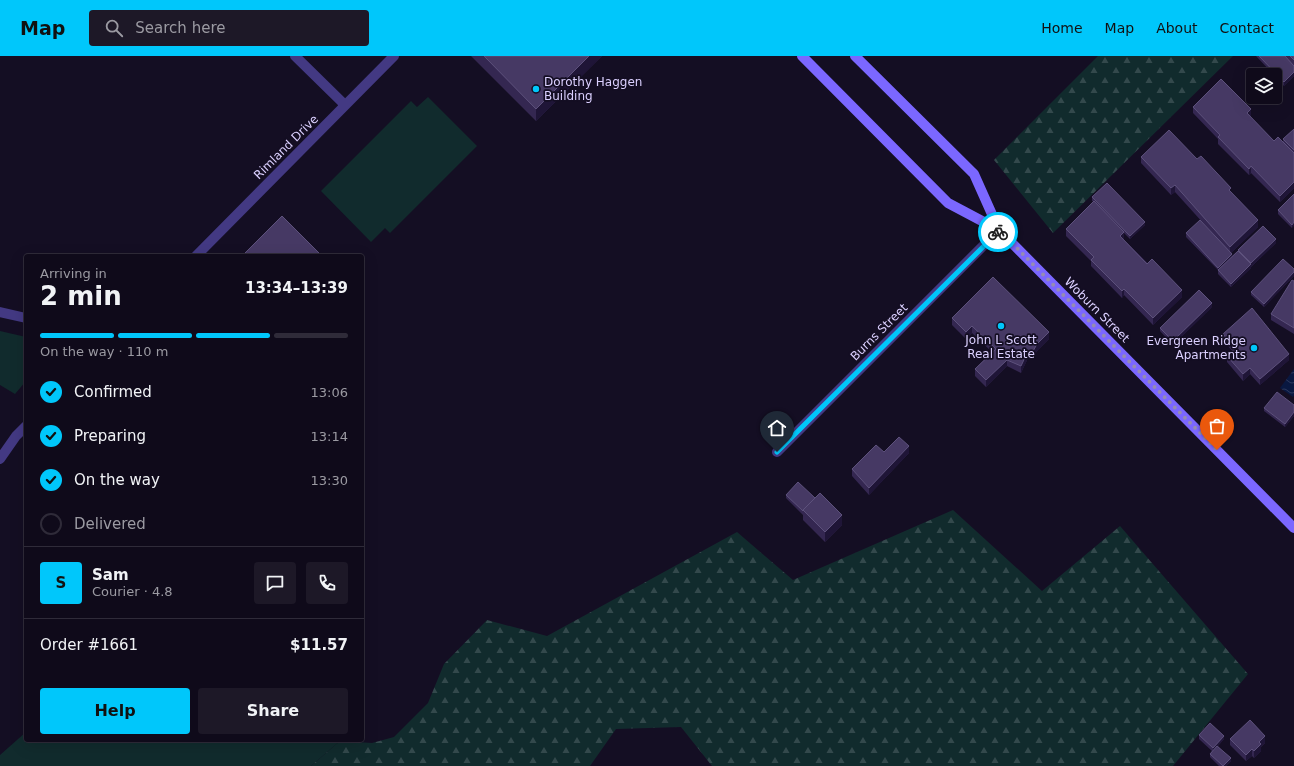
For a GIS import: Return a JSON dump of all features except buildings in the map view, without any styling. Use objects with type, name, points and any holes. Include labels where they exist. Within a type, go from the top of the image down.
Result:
[{"type":"main road","name":"Woburn Street","points":[[802,56],[948,203],[999,230],[1294,528]]},
{"type":"main road","name":"Woburn Street","points":[[856,56],[974,174],[999,230]]},
{"type":"street","points":[[295,56],[345,105]]},
{"type":"street","name":"Rimland Drive","points":[[198,254],[394,56]]},
{"type":"street","name":"Burns Street","points":[[777,452],[999,230]]},
{"type":"street","points":[[0,312],[24,318]]},
{"type":"street","points":[[0,459],[16,436],[24,428]]},
{"type":"green space","points":[[1098,56],[1233,56],[1053,233],[994,160]]},
{"type":"green space","points":[[428,97],[477,146],[390,233],[385,228],[371,242],[321,191],[411,101],[417,107]]},
{"type":"green space","points":[[0,331],[24,337],[24,383],[15,394],[0,385]]},
{"type":"green space","points":[[953,510],[1042,591],[1120,526],[1248,674],[1173,766],[712,766],[681,727],[616,729],[590,766],[311,766],[339,742],[372,743],[394,737],[428,703],[444,664],[487,620],[547,636],[737,532],[793,580]]},
{"type":"green space","points":[[24,734],[24,742],[339,742],[311,766],[0,766],[0,755]]},
{"type":"water","points":[[1294,369],[1294,395],[1293,397],[1280,388]]},
{"type":"way so far","points":[[998,232],[999,230],[1217,450]]},
{"type":"place","name":"Dorothy Haggen Building","points":[[536,89]]},
{"type":"place","name":"John L Scott Real Estate","points":[[1001,326]]},
{"type":"place","name":"Evergreen Ridge Apartments","points":[[1254,348]]},
{"type":"route","points":[[777,452],[998,232]]}]
